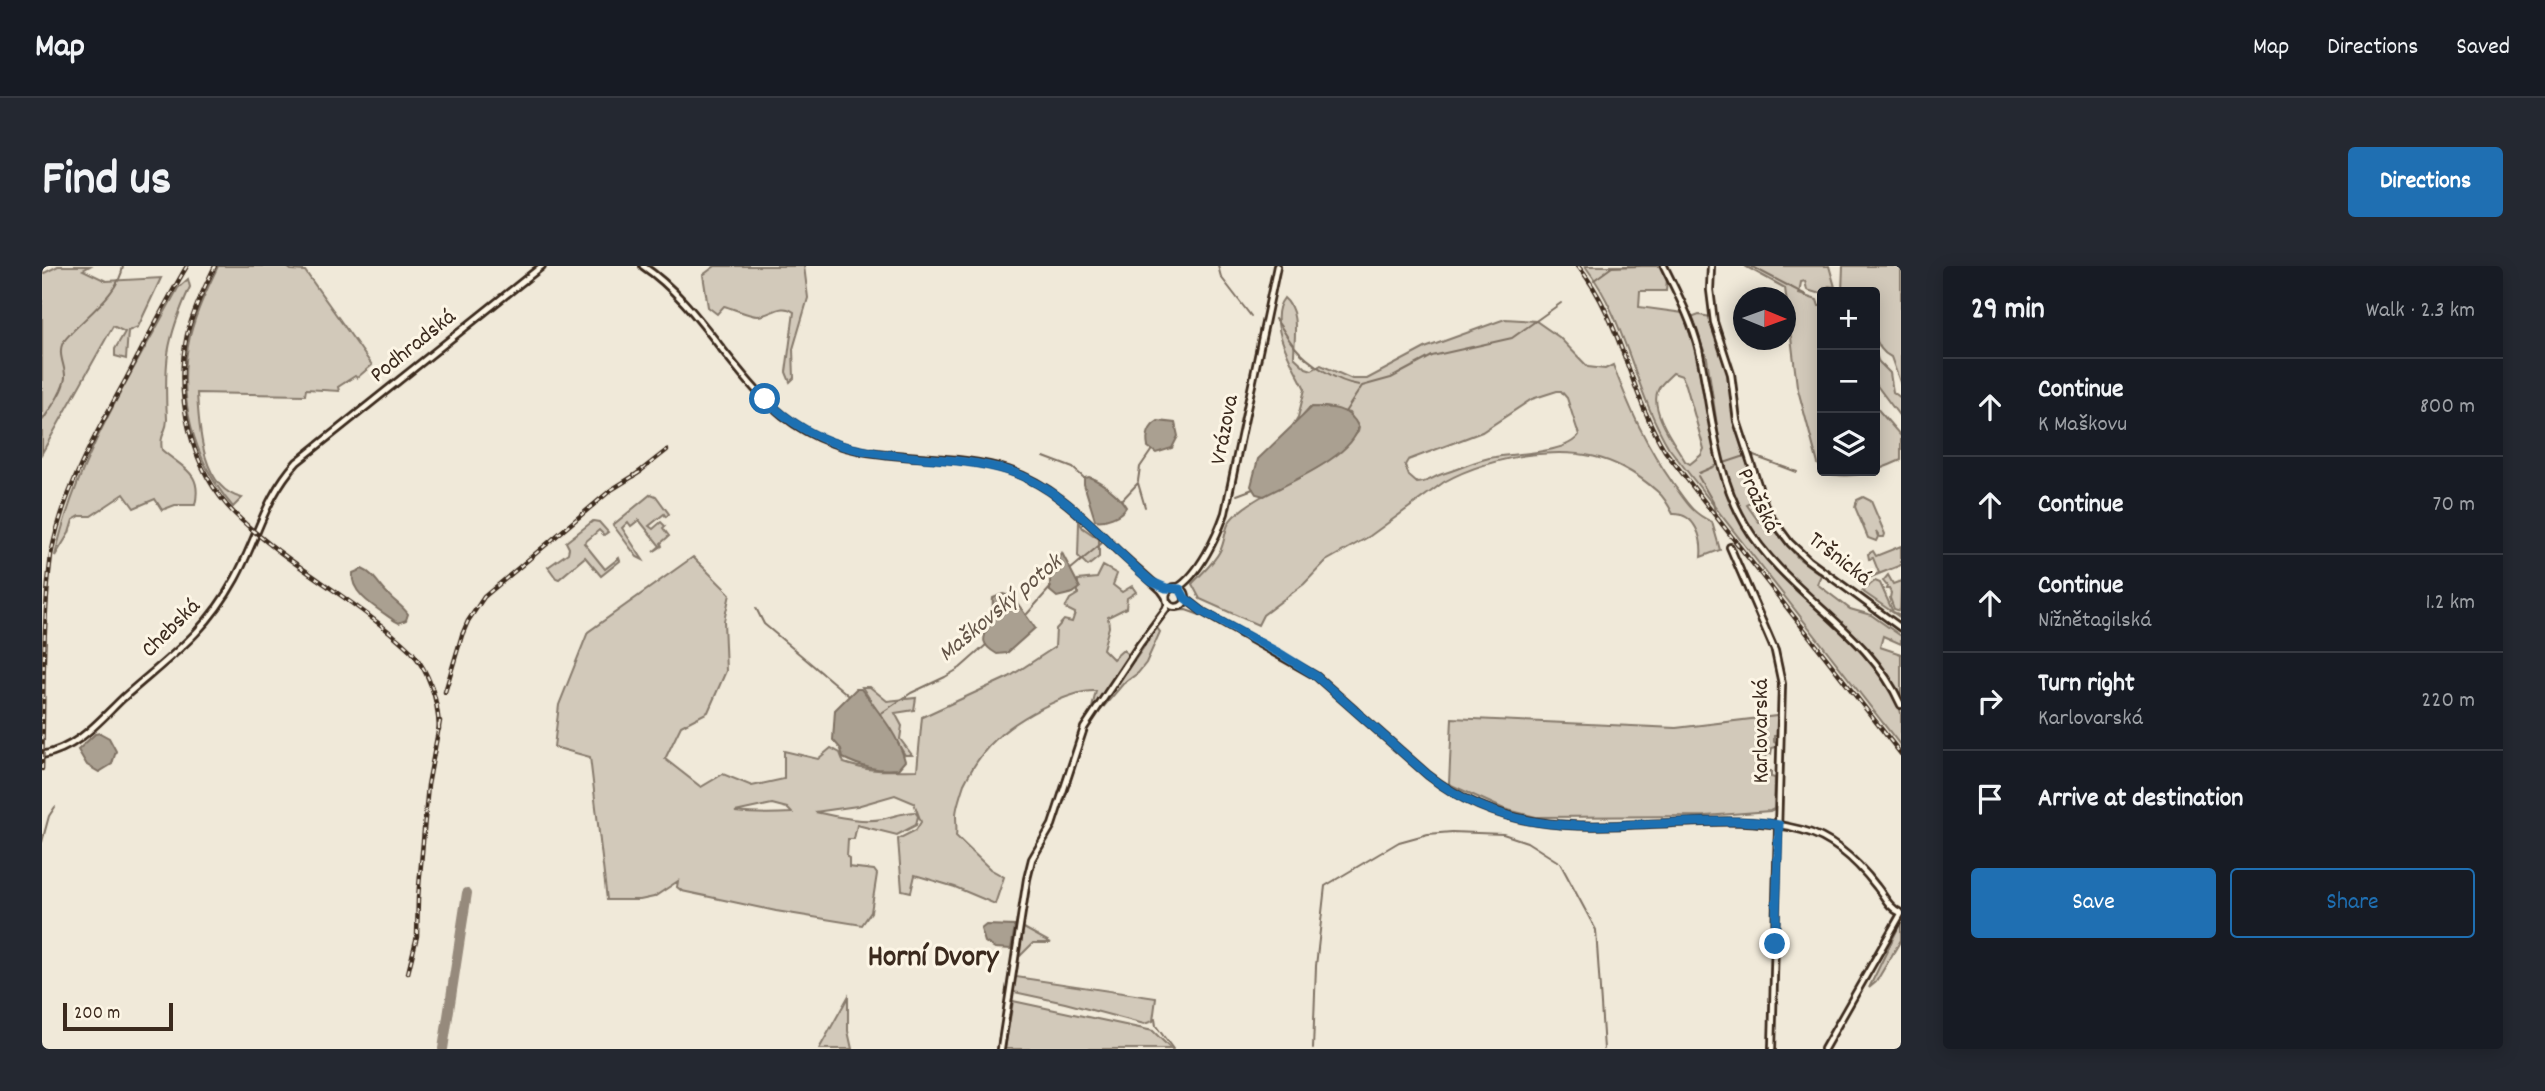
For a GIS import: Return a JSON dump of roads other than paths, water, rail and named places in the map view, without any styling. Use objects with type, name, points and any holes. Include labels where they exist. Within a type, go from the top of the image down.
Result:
[{"type":"street","name":"Podhradská","points":[[307,453],[542,266]]},
{"type":"street","points":[[643,266],[684,300],[757,391],[783,416],[814,436],[849,449],[981,464],[1024,476],[1066,502],[1152,582],[1174,607]]},
{"type":"street","name":"Vrázova","points":[[1166,610],[1167,600],[1174,589],[1188,579],[1211,545],[1225,513],[1277,266]]},
{"type":"street","name":"Pražská","points":[[1664,266],[1698,347],[1719,460],[1737,510],[1759,546],[1790,581],[1870,656],[1901,705]]},
{"type":"street","name":"Tršnická","points":[[1711,266],[1710,290],[1714,322],[1731,374],[1737,421],[1767,512],[1782,534],[1808,560],[1901,628]]},
{"type":"street","name":"Chebská","points":[[42,755],[65,748],[92,730],[122,699],[201,630],[236,578],[272,495],[289,470],[307,453]]},
{"type":"street","name":"Karlovarská","points":[[1730,547],[1775,651],[1780,672],[1782,705],[1772,1049]]},
{"type":"street","points":[[1180,606],[1188,579]]},
{"type":"street","points":[[1152,582],[1174,589],[1203,612],[1316,676],[1437,782],[1465,800],[1500,815],[1561,826],[1727,821],[1779,825],[1815,834],[1836,846],[1863,870],[1892,909],[1901,914],[1824,1049]]},
{"type":"street","points":[[1000,1049],[1024,891],[1032,859],[1052,825],[1084,729],[1140,644],[1166,610],[1180,606],[1203,612]]},
{"type":"water","points":[[1312,407],[1333,408],[1350,415],[1358,426],[1355,437],[1319,467],[1264,496],[1256,494],[1251,486],[1258,459]]},
{"type":"water","points":[[1158,421],[1175,423],[1178,436],[1172,448],[1156,453],[1148,447],[1147,440],[1148,432]]},
{"type":"water","points":[[1089,477],[1115,494],[1126,507],[1124,510],[1112,518],[1095,520],[1084,484],[1084,478]]},
{"type":"water","points":[[1062,553],[1080,588],[1073,593],[1057,597],[1050,591],[1050,576]]},
{"type":"water","points":[[362,569],[373,576],[406,611],[406,620],[399,623],[395,621],[361,595],[353,581],[353,573]]},
{"type":"water","points":[[1003,594],[1013,597],[1035,628],[1007,653],[997,654],[986,645],[984,637],[993,613],[993,598]]},
{"type":"water","points":[[856,689],[861,689],[897,741],[905,761],[898,769],[876,769],[843,758],[841,749],[833,740],[835,710]]},
{"type":"water","points":[[100,733],[109,738],[116,751],[112,764],[99,772],[87,765],[78,750],[95,734]]},
{"type":"water","points":[[986,925],[1015,926],[1011,949],[995,948],[985,942],[981,929]]},
{"type":"waterway","points":[[42,421],[64,383],[61,355],[64,341],[115,287],[123,266]]},
{"type":"waterway","points":[[1218,266],[1221,277],[1251,316]]},
{"type":"waterway","name":"Maškovský potok","points":[[1594,280],[1612,267],[1640,266]]},
{"type":"waterway","name":"Maškovský potok","points":[[1751,266],[1806,295]]},
{"type":"waterway","name":"Maškovský potok","points":[[1345,412],[1362,386],[1391,378],[1432,356],[1512,338],[1561,303]]},
{"type":"waterway","points":[[1275,319],[1307,359],[1332,376],[1359,385]]},
{"type":"waterway","points":[[1138,481],[1140,467],[1151,451]]},
{"type":"waterway","points":[[1751,455],[1797,472]]},
{"type":"waterway","points":[[1724,463],[1745,456]]},
{"type":"waterway","points":[[1044,457],[1073,468],[1083,477]]},
{"type":"waterway","points":[[1699,473],[1715,466]]},
{"type":"waterway","points":[[1698,476],[1713,502],[1715,513]]},
{"type":"waterway","points":[[1122,500],[1138,483],[1145,507]]},
{"type":"waterway","name":"Maškovský potok","points":[[1237,495],[1253,489]]},
{"type":"waterway","name":"Maškovský potok","points":[[1071,569],[1102,543]]},
{"type":"waterway","name":"Maškovský potok","points":[[1027,614],[1051,587]]},
{"type":"waterway","name":"Maškovský potok","points":[[756,608],[764,624],[848,695]]},
{"type":"waterway","points":[[1173,611],[1186,610],[1200,615]]},
{"type":"waterway","name":"Maškovský potok","points":[[880,714],[911,693],[960,668],[986,645]]},
{"type":"waterway","points":[[42,842],[49,816],[55,807]]},
{"type":"waterway","points":[[1313,1049],[1316,966],[1325,886],[1399,842],[1428,834],[1452,832],[1503,834],[1527,842],[1560,863],[1596,930],[1604,1049]]},
{"type":"waterway","points":[[1155,1019],[1156,1026],[1173,1049]]},
{"type":"railway","points":[[42,769],[46,608],[56,531],[63,508],[92,442],[187,266]]},
{"type":"railway","points":[[215,266],[192,317],[183,358],[189,430],[207,476],[219,496],[256,533],[369,616],[412,652],[432,688],[439,729]]},
{"type":"railway","points":[[1578,266],[1605,309],[1642,405],[1665,451],[1901,754]]},
{"type":"railway","points":[[634,476],[667,450]]},
{"type":"railway","points":[[445,692],[462,635],[484,597],[611,490],[640,472]]},
{"type":"railway","points":[[408,973],[417,936],[428,785],[440,721]]},
{"type":"district","name":"Horní Dvory","points":[[933,959]]}]
